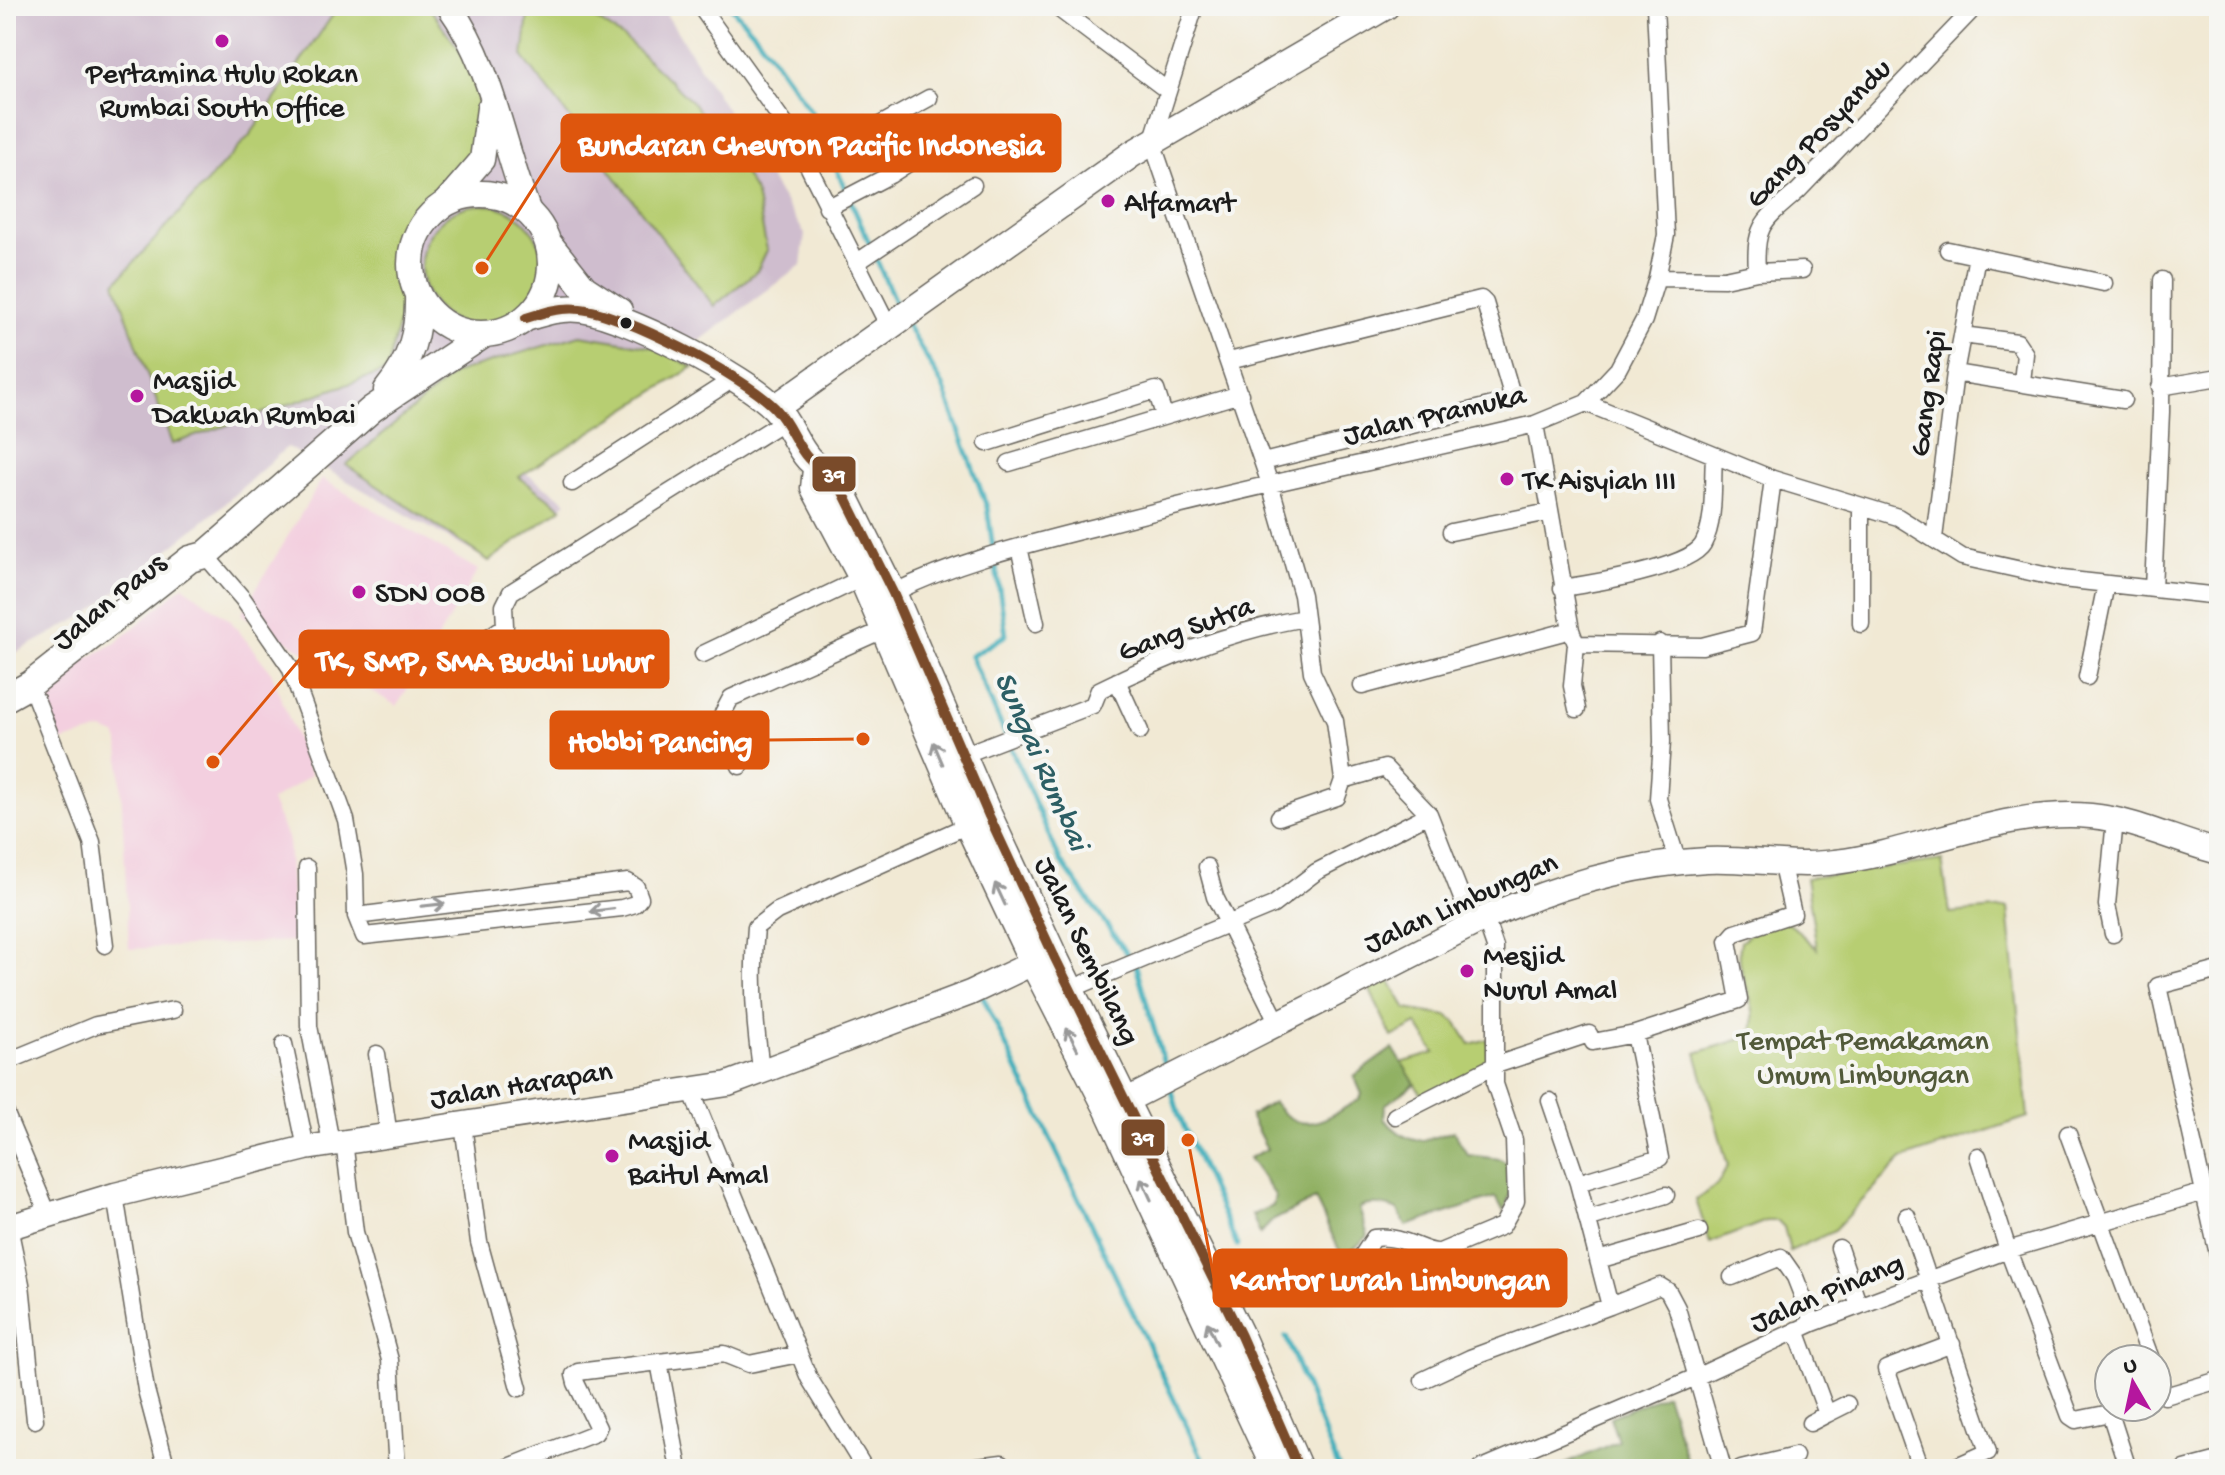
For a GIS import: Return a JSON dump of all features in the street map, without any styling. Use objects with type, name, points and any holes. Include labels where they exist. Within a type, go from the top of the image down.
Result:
[{"type":"main road","points":[[779,414],[915,307],[1152,142],[1386,6]]},
{"type":"main road","points":[[476,194],[494,195],[513,201],[529,212],[543,229],[550,245],[549,284],[541,302],[526,318],[507,329],[485,334],[463,332],[444,323],[418,295],[412,278],[414,245],[429,217],[442,206],[476,194]]},
{"type":"main road","name":"Jalan Sembilang","points":[[550,245],[584,288],[658,338]]},
{"type":"main road","name":"Jalan Paus","points":[[372,409],[397,378],[412,348],[419,324],[418,295]]},
{"type":"main road","name":"Jalan Sembilang","points":[[526,318],[558,308],[583,309],[613,317],[714,364],[779,414],[821,477],[893,593],[963,755],[1071,989],[1241,1336],[1280,1469]]},
{"type":"main road","name":"Jalan Paus","points":[[6,713],[36,699],[179,585],[198,568],[208,552],[372,409],[485,334]]},
{"type":"main road","name":"Jalan Sembilang","points":[[821,477],[968,825],[1280,1469]]},
{"type":"main road","name":"Jalan Paus","points":[[6,698],[31,684],[190,559],[208,552]]},
{"type":"street","points":[[449,6],[472,42],[490,87],[511,167],[529,212]]},
{"type":"street","points":[[1055,6],[1168,91]]},
{"type":"street","points":[[1195,6],[1152,142],[1270,484],[1302,595],[1312,672],[1335,721],[1343,780],[1337,797],[1279,817]]},
{"type":"street","name":"Jalan Pramuka","points":[[893,593],[928,576],[994,553],[1270,484],[1535,424],[1586,403],[1618,369],[1644,320],[1666,235],[1655,6]]},
{"type":"street","name":"Gang Posyandu","points":[[1757,272],[1755,240],[1768,217],[1798,191],[1976,6]]},
{"type":"street","points":[[706,8],[792,134],[807,165],[841,200],[867,255],[889,327]]},
{"type":"street","points":[[442,206],[482,160],[490,87]]},
{"type":"street","points":[[807,165],[929,98]]},
{"type":"street","points":[[841,200],[944,140]]},
{"type":"street","points":[[867,255],[973,185]]},
{"type":"street","points":[[1948,250],[2104,283]]},
{"type":"street","name":"Gang Rapi","points":[[1934,538],[1955,373],[1977,256]]},
{"type":"street","points":[[1657,278],[1724,279],[1757,272],[1802,270]]},
{"type":"street","points":[[2153,589],[2162,280]]},
{"type":"street","points":[[1229,361],[1481,299],[1485,303],[1510,388],[1511,396],[1505,402],[1263,462]]},
{"type":"street","points":[[1962,335],[2017,342],[2025,354],[2022,382]]},
{"type":"street","points":[[1955,373],[2123,400]]},
{"type":"street","points":[[2160,387],[2219,377]]},
{"type":"street","points":[[572,483],[733,379]]},
{"type":"street","points":[[987,443],[1156,390],[1160,392],[1164,415]]},
{"type":"street","points":[[1009,463],[1240,394]]},
{"type":"street","points":[[1586,403],[1773,479],[1898,517],[1962,557],[2062,579],[2219,596]]},
{"type":"street","points":[[445,667],[505,626],[504,606],[511,592],[779,414]]},
{"type":"street","points":[[1535,424],[1562,588],[1574,637],[1572,686],[1577,709]]},
{"type":"street","points":[[1562,588],[1616,581],[1702,548],[1709,530],[1714,457]]},
{"type":"street","points":[[1362,686],[1574,637],[1702,646],[1752,633],[1773,479]]},
{"type":"street","points":[[1861,507],[1861,624]]},
{"type":"street","points":[[1451,532],[1549,512]]},
{"type":"street","points":[[1019,547],[1036,623]]},
{"type":"street","points":[[208,552],[242,591],[243,599],[290,667],[346,820],[355,874],[356,916],[360,933],[373,938],[512,922],[622,908],[635,904],[640,898],[636,887],[628,882],[356,916]]},
{"type":"street","points":[[703,654],[862,578]]},
{"type":"street","points":[[2087,677],[2106,584]]},
{"type":"street","name":"Gang Sutra","points":[[963,755],[1093,705],[1095,694],[1172,655],[1265,625],[1304,618]]},
{"type":"street","points":[[740,766],[723,713],[731,698],[885,629]]},
{"type":"street","points":[[1660,643],[1662,742],[1658,799],[1678,863]]},
{"type":"street","points":[[1117,681],[1140,731]]},
{"type":"street","points":[[36,699],[92,842],[105,945]]},
{"type":"street","points":[[1343,780],[1385,768],[1429,814],[1479,921],[1495,947],[1497,1097],[1514,1140],[1518,1188],[1515,1207],[1502,1226],[1434,1253],[1409,1240],[1374,1238],[1364,1253],[1365,1263],[1360,1275],[1364,1283]]},
{"type":"street","points":[[1071,989],[1273,905],[1316,872],[1429,814]]},
{"type":"street","name":"Jalan Limbungan","points":[[1127,1100],[1479,921],[1563,888],[1678,863],[1833,863],[1959,832],[2038,818],[2087,815],[2115,819],[2219,852]]},
{"type":"street","points":[[2113,934],[2107,905],[2115,819]]},
{"type":"street","points":[[762,1074],[754,1021],[752,971],[756,927],[777,911],[968,825]]},
{"type":"street","points":[[1395,1116],[1496,1065],[1589,1034],[1593,1042],[1635,1034],[1739,1000],[1728,941],[1735,933],[1793,914],[1781,862]]},
{"type":"street","points":[[1207,867],[1215,897],[1278,1023]]},
{"type":"street","points":[[307,868],[309,1026],[338,1142],[355,1232],[390,1360],[397,1469]]},
{"type":"street","points":[[509,897],[512,922]]},
{"type":"street","name":"Jalan Harapan","points":[[8,1228],[45,1207],[115,1195],[306,1148],[691,1090],[762,1074],[970,993],[1033,963]]},
{"type":"street","points":[[2219,970],[2158,986],[2219,1259]]},
{"type":"street","points":[[6,1062],[96,1025],[173,1010]]},
{"type":"street","points":[[1578,1183],[1660,1158],[1635,1034]]},
{"type":"street","points":[[284,1044],[306,1148]]},
{"type":"street","points":[[377,1054],[389,1136]]},
{"type":"street","points":[[691,1090],[809,1378],[865,1469]]},
{"type":"street","points":[[1550,1101],[1578,1183],[1610,1306]]},
{"type":"street","points":[[6,1114],[45,1207]]},
{"type":"street","points":[[463,1125],[479,1242],[519,1388]]},
{"type":"street","points":[[2068,1134],[2145,1343]]},
{"type":"street","points":[[1978,1156],[2008,1250],[2070,1416],[2076,1420],[2110,1413],[2128,1469]]},
{"type":"street","name":"Jalan Pinang","points":[[1480,1469],[1696,1377],[1813,1323],[2008,1250],[2204,1192]]},
{"type":"street","points":[[115,1195],[146,1390],[167,1469]]},
{"type":"street","points":[[1587,1219],[1666,1195]]},
{"type":"street","points":[[1907,1216],[1988,1452],[1950,1469]]},
{"type":"street","points":[[8,1228],[21,1284],[35,1420]]},
{"type":"street","points":[[1598,1260],[1699,1231]]},
{"type":"street","points":[[1839,1248],[1859,1306]]},
{"type":"street","points":[[1732,1277],[1781,1257],[1795,1277],[1813,1323]]},
{"type":"street","points":[[1423,1380],[1560,1323],[1660,1286],[1668,1291],[1677,1308],[1723,1469]]},
{"type":"street","points":[[1796,1330],[1827,1414]]},
{"type":"street","points":[[1921,1469],[1886,1369],[1952,1344]]},
{"type":"street","points":[[514,1467],[595,1433],[598,1428],[576,1383],[574,1375],[578,1372],[724,1354],[749,1364],[799,1354]]},
{"type":"street","points":[[659,1362],[679,1469]]},
{"type":"street","points":[[2173,1394],[2219,1380]]},
{"type":"street","points":[[1810,1423],[1847,1404]]},
{"type":"street","points":[[1741,1469],[1795,1456]]},
{"type":"street","points":[[2185,1469],[2219,1460]]},
{"type":"street","points":[[954,1469],[1002,1463]]},
{"type":"shaded area","points":[[6,6],[661,6],[805,234],[801,265],[524,472],[567,502],[487,560],[287,447],[215,512],[89,613],[6,658]]},
{"type":"shaded area","name":"SDN 008","points":[[322,479],[478,570],[397,706],[241,614]]},
{"type":"shaded area","points":[[183,586],[230,620],[271,672],[311,775],[271,801],[288,840],[294,941],[129,949],[119,742],[116,735],[102,730],[60,742],[37,686],[117,642]]},
{"type":"green space","points":[[339,6],[428,6],[461,52],[476,82],[481,120],[469,157],[404,233],[400,317],[387,371],[172,444],[115,283],[250,135]]},
{"type":"green space","points":[[529,6],[577,6],[628,41],[694,104],[732,153],[756,194],[767,250],[757,271],[714,306],[523,57]]},
{"type":"green space","points":[[482,205],[505,210],[525,223],[538,243],[543,266],[538,289],[525,309],[505,322],[482,327],[459,322],[439,309],[426,289],[421,266],[426,243],[439,223],[459,210]]},
{"type":"green space","points":[[580,335],[653,347],[693,367],[519,477],[562,508],[489,561],[346,465],[455,373]]},
{"type":"green space","name":"Tempat Pemakaman Umum Limbungan","points":[[1942,860],[1950,913],[2008,908],[2028,1117],[1902,1159],[1832,1232],[1790,1251],[1784,1227],[1778,1221],[1766,1221],[1710,1243],[1696,1200],[1717,1185],[1728,1166],[1696,1053],[1742,1039],[1752,1031],[1753,1008],[1740,964],[1741,941],[1755,930],[1786,920],[1817,949],[1806,878]]},
{"type":"green space","points":[[1386,974],[1406,1009],[1447,1016],[1456,1022],[1470,1044],[1488,1039],[1488,1065],[1425,1100],[1401,1063],[1435,1053],[1417,1024],[1392,1037],[1367,984]]},
{"type":"green space","points":[[1393,1048],[1415,1084],[1385,1105],[1384,1119],[1401,1134],[1416,1140],[1453,1131],[1468,1155],[1500,1159],[1510,1165],[1513,1184],[1504,1212],[1496,1197],[1406,1226],[1398,1210],[1378,1205],[1364,1206],[1359,1208],[1368,1236],[1343,1258],[1315,1199],[1272,1221],[1260,1234],[1252,1215],[1273,1206],[1275,1195],[1249,1158],[1267,1149],[1250,1116],[1273,1102],[1294,1120],[1304,1123],[1325,1118],[1360,1099],[1362,1094],[1354,1076]]},
{"type":"green space","points":[[1666,1394],[1687,1461],[1681,1469],[1566,1469],[1564,1465],[1618,1441],[1610,1417]]},
{"type":"waterway","name":"Sungai Rumbai","points":[[730,6],[757,36],[812,113],[899,311]]},
{"type":"waterway","name":"Sungai Rumbai","points":[[906,323],[943,386],[987,507],[1006,635],[971,656],[1060,860],[1136,966],[1166,1070]]},
{"type":"waterway","points":[[983,997],[1207,1469]]},
{"type":"waterway","name":"Sungai Rumbai","points":[[1170,1084],[1179,1116],[1237,1245]]},
{"type":"waterway","name":"Sungai Rumbai","points":[[1248,1267],[1267,1304]]},
{"type":"waterway","name":"Sungai Rumbai","points":[[1286,1337],[1339,1469]]},
{"type":"transit line","name":"39","points":[[526,318],[559,309],[580,309],[624,322],[682,348],[760,395],[783,418],[813,463],[834,474],[893,593],[989,816],[1054,956],[1241,1336],[1299,1469]]},
{"type":"place","name":"Pertamina Hulu Rokan Rumbai South Office","points":[[222,41]]},
{"type":"place","name":"Alfamart","points":[[1108,201]]},
{"type":"place","name":"Bundaran Chevron Pacific Indonesia","points":[[482,268]]},
{"type":"place","name":"Masjid Dakwah Rumbai","points":[[137,396]]},
{"type":"place","name":"TK Aisyiah III","points":[[1507,479]]},
{"type":"place","name":"SDN 008","points":[[359,592]]},
{"type":"place","name":"Hobbi Pancing","points":[[863,739]]},
{"type":"place","name":"TK, SMP, SMA Budhi Luhur","points":[[213,762]]},
{"type":"place","name":"Mesjid Nurul Amal","points":[[1467,971]]},
{"type":"place","name":"Kantor Lurah Limbungan","points":[[1188,1140]]},
{"type":"place","name":"Masjid Baitul Amal","points":[[612,1156]]}]
